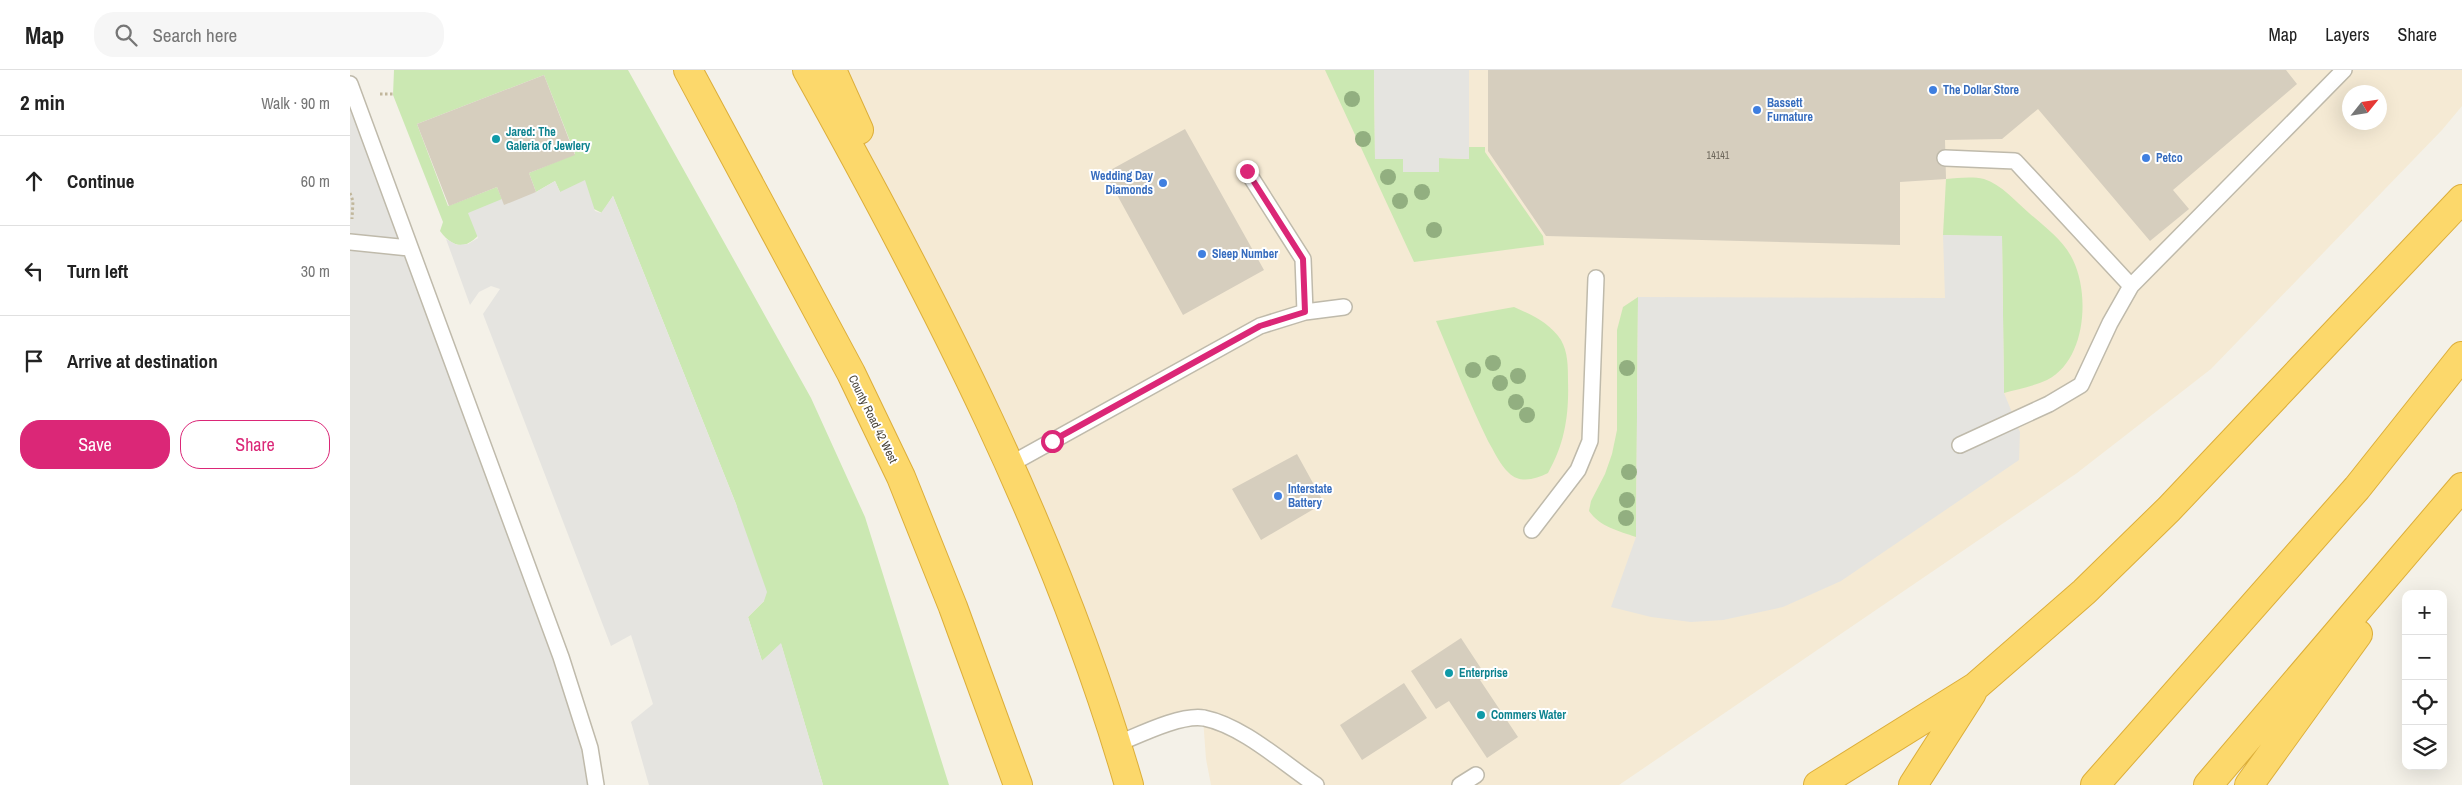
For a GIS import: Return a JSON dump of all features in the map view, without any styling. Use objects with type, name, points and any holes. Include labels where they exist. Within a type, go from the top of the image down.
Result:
[{"type":"highway","name":"County Road 42 West","points":[[688,70],[851,373],[901,477],[953,607],[1018,785]]},
{"type":"highway","points":[[807,70],[945,329]]},
{"type":"highway","points":[[832,70],[945,329],[1009,465],[1048,554],[1117,744],[1129,785]]},
{"type":"highway","points":[[1818,785],[1975,687],[2084,592],[2168,509],[2462,199]]},
{"type":"highway","points":[[2095,785],[2357,488],[2462,356]]},
{"type":"highway","points":[[2208,785],[2462,489]]},
{"type":"highway","points":[[2249,785],[2462,489]]},
{"type":"highway","points":[[1913,785],[1975,687]]},
{"type":"lane","points":[[1960,445],[2049,404],[2081,385],[2110,323],[2132,286],[2344,70]]},
{"type":"lane","points":[[350,84],[409,248],[562,657],[590,748],[596,785]]},
{"type":"lane","points":[[1945,158],[2015,161],[2132,286]]},
{"type":"lane","points":[[1247,171],[1303,259],[1305,312]]},
{"type":"lane","points":[[350,242],[409,248]]},
{"type":"lane","points":[[1532,530],[1578,470],[1590,441],[1596,278]]},
{"type":"lane","points":[[1009,465],[1260,326],[1305,312],[1344,307]]},
{"type":"lane","points":[[1117,744],[1170,722],[1203,718],[1239,732],[1316,785]]},
{"type":"lane","points":[[1460,785],[1476,775]]},
{"type":"shaded area","points":[[832,70],[2462,70],[2462,106],[2442,130],[2211,369],[2077,473],[1619,785],[1211,785],[1206,759],[1203,718],[1117,744],[945,329]]},
{"type":"shaded area","points":[[1374,70],[1469,70],[1469,159],[1439,158],[1439,172],[1403,172],[1403,159],[1375,159]]},
{"type":"shaded area","points":[[350,84],[490,462],[596,785],[350,785]]},
{"type":"shaded area","points":[[585,180],[595,211],[601,213],[613,196],[736,504],[767,592],[764,601],[748,617],[762,661],[781,643],[823,785],[649,785],[631,722],[653,704],[631,635],[611,646],[483,314],[500,289],[491,286],[479,292],[470,305],[446,239],[457,245],[468,244],[478,238],[468,213],[502,199],[536,192],[555,181],[560,192]]},
{"type":"shaded area","points":[[1943,235],[2002,236],[2004,393],[2020,432],[2019,460],[1841,581],[1783,607],[1723,620],[1691,622],[1651,617],[1611,607],[1636,537],[1638,297],[1945,298]]},
{"type":"green space","points":[[394,70],[628,70],[811,398],[865,517],[949,785],[823,785],[781,644],[762,661],[748,617],[764,601],[736,504],[613,196],[602,213],[560,192],[555,181],[536,192],[529,173],[575,154],[544,75],[417,124],[448,206],[497,187],[502,199],[477,237],[468,243],[460,245],[450,241],[440,231],[443,222],[393,95]]},
{"type":"green space","points":[[1325,70],[1374,70],[1375,159],[1403,159],[1403,171],[1438,172],[1438,158],[1469,159],[1469,147],[1485,147],[1485,152],[1543,236],[1544,245],[1414,262]]},
{"type":"green space","points":[[1979,178],[1990,181],[2008,194],[2054,235],[2073,260],[2082,291],[2081,326],[2070,358],[2060,371],[2047,380],[2004,393],[2002,237],[1943,235],[1946,179]]},
{"type":"green space","points":[[1638,297],[1636,537],[1604,525],[1589,511],[1591,501],[1605,474],[1612,454],[1617,430],[1617,330],[1623,307]]},
{"type":"green space","points":[[1514,307],[1540,320],[1557,334],[1563,345],[1568,365],[1567,417],[1562,440],[1548,473],[1528,479],[1513,476],[1497,458],[1474,411],[1436,321]]},
{"type":"building","points":[[1488,70],[2286,70],[2297,84],[2173,190],[2189,209],[2150,241],[2038,109],[2002,139],[1945,140],[1946,179],[1900,182],[1900,245],[1546,236],[1488,151]]},
{"type":"building","name":"Jared: The Galeria of Jewlery","points":[[544,75],[575,155],[529,173],[536,192],[504,205],[497,187],[449,206],[417,124]]},
{"type":"building","points":[[1185,129],[1264,270],[1183,315],[1105,173]]},
{"type":"building","name":"Interstate Battery","points":[[1297,454],[1324,503],[1261,540],[1232,489]]},
{"type":"building","points":[[1461,638],[1486,676],[1480,680],[1518,737],[1487,758],[1449,701],[1436,709],[1411,671]]},
{"type":"building","points":[[1404,683],[1427,718],[1362,760],[1340,725]]},
{"type":"place","name":"The Dollar Store","points":[[1933,90]]},
{"type":"place","name":"Bassett Furnature","points":[[1757,110]]},
{"type":"place","name":"Jared: The Galeria of Jewlery","points":[[496,139]]},
{"type":"place","name":"Petco","points":[[2146,158]]},
{"type":"place","name":"Wedding Day Diamonds","points":[[1163,183]]},
{"type":"place","name":"Sleep Number","points":[[1202,254]]},
{"type":"place","name":"Interstate Battery","points":[[1278,496]]},
{"type":"place","name":"Enterprise","points":[[1449,673]]},
{"type":"place","name":"Commers Water","points":[[1481,715]]},
{"type":"route","points":[[1052,441],[1260,326],[1305,312],[1303,259],[1247,171]]}]
